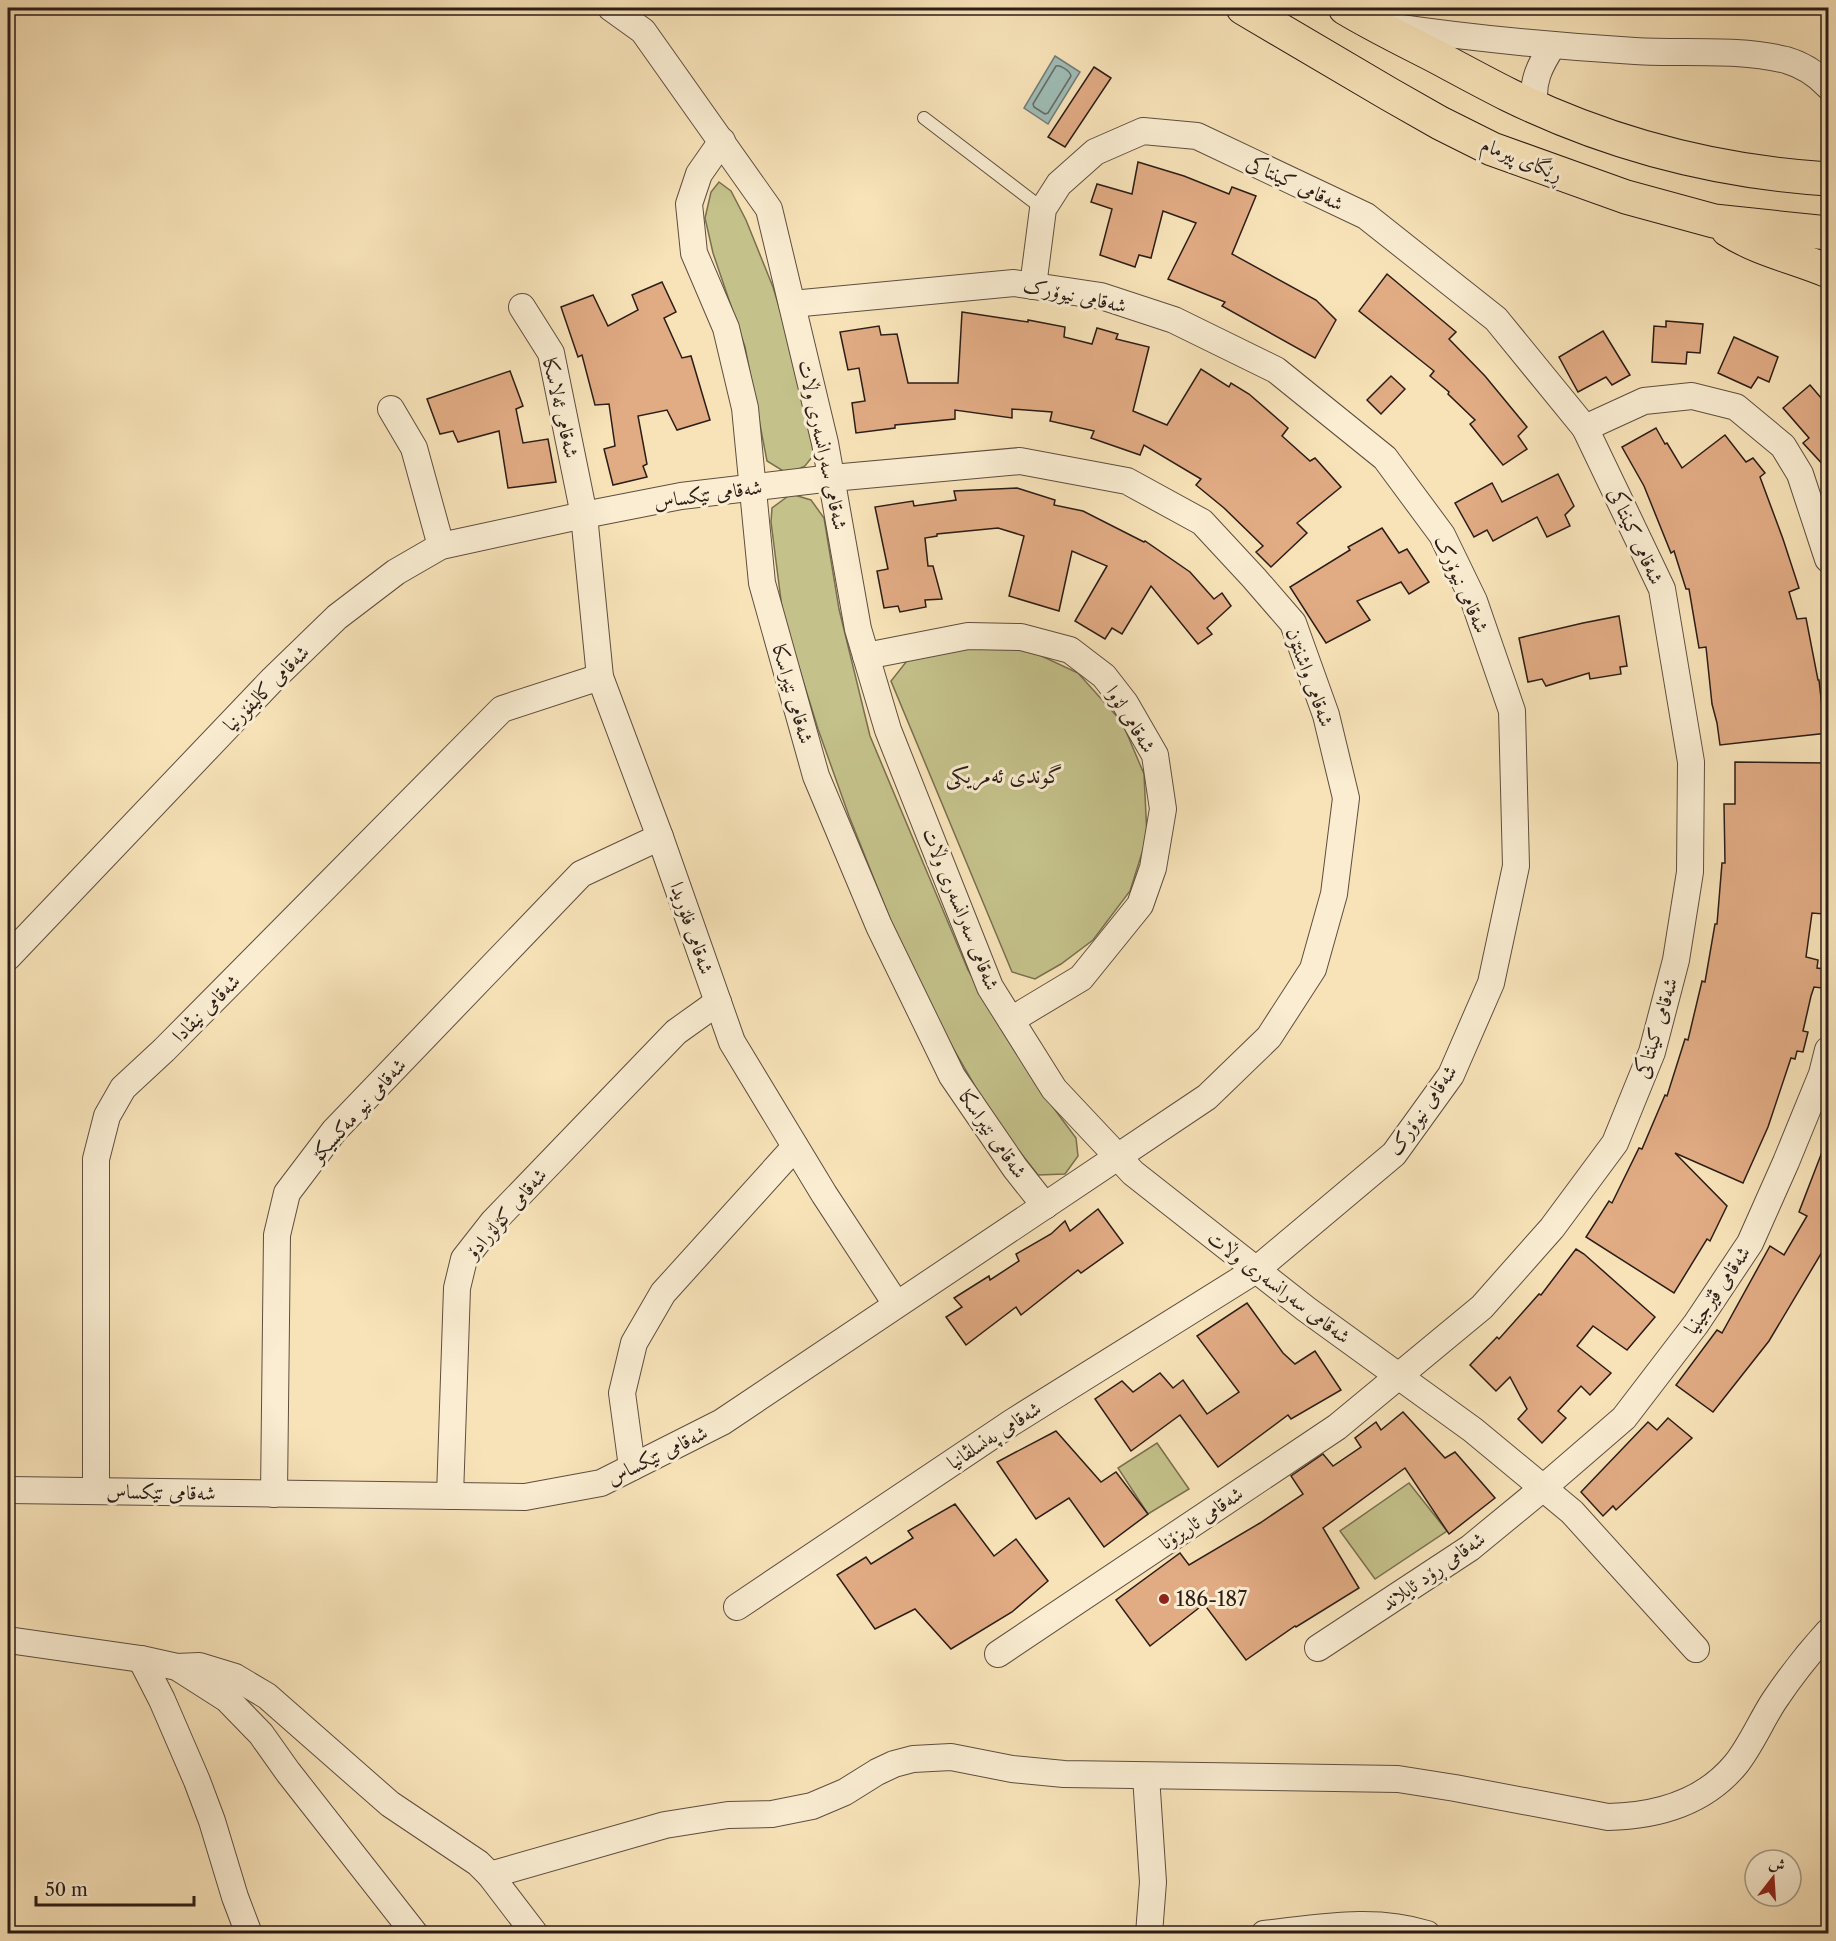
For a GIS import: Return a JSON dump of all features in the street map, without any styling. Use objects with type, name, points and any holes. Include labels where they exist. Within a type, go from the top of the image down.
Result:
[{"type":"highway","name":"ڕێگای پیرمام","points":[[1243,8],[1409,106],[1492,149],[1626,197],[1714,221],[1828,233]]},
{"type":"highway","points":[[1345,8],[1510,96],[1648,149],[1687,160],[1784,176],[1828,179]]},
{"type":"highway","points":[[1714,221],[1739,237],[1768,250],[1808,262],[1828,271]]},
{"type":"street","name":"شەقامی سەرانسەری وڵات","points":[[610,8],[643,31],[769,209],[825,443],[858,629],[892,741],[990,987],[1054,1089],[1133,1173],[1256,1270],[1473,1431],[1572,1512],[1696,1649]]},
{"type":"street","points":[[1375,25],[1478,39],[1637,51],[1768,57],[1801,66],[1813,72],[1828,86]]},
{"type":"street","points":[[1535,106],[1534,84],[1539,68],[1553,45]]},
{"type":"street","name":"شەقامی کینتاکی","points":[[1033,286],[1043,209],[1059,184],[1095,152],[1143,130],[1197,136],[1366,216],[1496,319],[1585,428],[1662,589],[1691,762],[1690,872],[1676,960],[1652,1052],[1615,1143],[1552,1228],[1482,1307],[1399,1377]]},
{"type":"street","name":"شەقامی نێبراسکا","points":[[722,141],[699,174],[689,204],[694,253],[726,328],[745,408],[762,583],[816,776],[879,926],[952,1076],[1015,1168],[1045,1206]]},
{"type":"street","name":"شەقامی نیوۆرک","points":[[792,304],[1014,283],[1101,296],[1174,320],[1276,370],[1385,458],[1442,536],[1474,601],[1512,711],[1516,866],[1491,983],[1451,1075],[1394,1154],[1256,1270]]},
{"type":"street","name":"شەقامی ئەلاسکا","points":[[522,307],[551,353],[584,514]]},
{"type":"street","points":[[1585,428],[1644,401],[1692,396],[1736,407],[1783,446],[1800,474],[1828,559]]},
{"type":"street","points":[[391,410],[414,448],[441,546]]},
{"type":"street","name":"شەقامی واشنتۆن","points":[[832,478],[1020,460],[1127,481],[1202,522],[1293,623],[1326,715],[1346,798],[1334,894],[1313,969],[1269,1037],[1207,1097],[1118,1158]]},
{"type":"street","name":"شەقامی تێکساس","points":[[584,514],[681,496],[832,478]]},
{"type":"street","name":"شەقامی کالیفۆرنیا","points":[[8,957],[273,679],[337,617],[396,572],[441,546],[584,514]]},
{"type":"street","name":"شەقامی فلۆریدا","points":[[584,514],[600,677],[660,837],[732,1042],[824,1194],[896,1304]]},
{"type":"street","name":"شەقامی لۆوا","points":[[866,656],[968,636],[1021,637],[1070,650],[1104,676],[1125,704],[1155,755],[1163,809],[1153,868],[1140,905],[1081,978],[1011,1020]]},
{"type":"street","name":"شەقامی نیڤادا","points":[[96,1491],[96,1159],[107,1116],[123,1088],[165,1050],[502,709],[600,677]]},
{"type":"street","name":"شەقامی نیو مەکسیکۆ","points":[[274,1494],[277,1235],[287,1193],[334,1131],[581,874],[660,837]]},
{"type":"street","name":"شەقامی کۆلۆرادۆ","points":[[450,1496],[457,1288],[464,1259],[493,1222],[676,1032],[718,1002]]},
{"type":"street","name":"شەقامی ڤێرجینیا","points":[[1543,1488],[1624,1418],[1696,1324],[1750,1243],[1822,1074],[1828,1050]]},
{"type":"street","points":[[632,1467],[622,1393],[634,1343],[663,1293],[795,1147]]},
{"type":"street","name":"شەقامی تێکساس","points":[[8,1490],[525,1497],[601,1483],[722,1422],[1118,1158]]},
{"type":"street","name":"شەقامی پەنسلڤانیا","points":[[737,1608],[1011,1423],[1256,1270]]},
{"type":"street","name":"شەقامی ئاریزۆنا","points":[[998,1654],[1337,1427],[1399,1377]]},
{"type":"street","name":"شەقامی ڕۆد ئایلاند","points":[[1318,1648],[1470,1548],[1543,1488]]},
{"type":"street","points":[[490,1875],[665,1825],[728,1815],[772,1814],[812,1806],[845,1792],[894,1764],[913,1759],[951,1757],[1036,1772],[1064,1774],[1398,1779],[1608,1817],[1632,1817],[1656,1813],[1701,1794],[1721,1780],[1737,1763],[1794,1672],[1828,1632]]},
{"type":"street","points":[[8,1640],[141,1659],[177,1667],[198,1666],[251,1685],[267,1696],[390,1804],[462,1851],[490,1875],[534,1934]]},
{"type":"street","points":[[141,1659],[162,1700],[197,1781],[212,1821],[234,1897],[249,1934]]},
{"type":"street","points":[[177,1667],[227,1699],[261,1734],[415,1934]]},
{"type":"street","points":[[1146,1776],[1153,1882],[1149,1934]]},
{"type":"street","points":[[1264,1934],[1373,1924],[1401,1927],[1427,1934]]},
{"type":"lane","points":[[924,118],[1043,209]]},
{"type":"shaded area","points":[[719,182],[731,191],[746,220],[773,287],[806,396],[816,452],[805,466],[788,474],[767,461],[745,347],[713,253],[705,218],[711,192]]},
{"type":"shaded area","points":[[791,494],[811,500],[824,518],[839,609],[870,736],[968,970],[1035,1083],[1076,1138],[1078,1156],[1065,1174],[1038,1175],[994,1119],[915,982],[849,816],[818,729],[783,616],[771,522],[772,508]]},
{"type":"shaded area","points":[[996,645],[1033,652],[1078,673],[1122,722],[1144,774],[1147,837],[1130,891],[1093,940],[1061,964],[1035,979],[1012,972],[891,681],[910,657]]},
{"type":"shaded area","points":[[1157,1443],[1189,1489],[1148,1514],[1118,1468]]},
{"type":"shaded area","points":[[1409,1483],[1447,1531],[1375,1579],[1340,1531]]},
{"type":"water","points":[[1055,56],[1080,72],[1048,124],[1024,108]]},
{"type":"building","points":[[1094,67],[1111,78],[1065,147],[1048,137]]},
{"type":"building","points":[[1138,162],[1184,176],[1229,194],[1232,187],[1256,196],[1232,254],[1316,300],[1336,320],[1315,358],[1222,306],[1225,302],[1168,279],[1196,223],[1163,211],[1151,258],[1139,255],[1135,267],[1100,255],[1112,209],[1091,202],[1097,184],[1132,194]]},
{"type":"building","points":[[1387,274],[1456,332],[1449,339],[1485,376],[1527,427],[1518,436],[1527,449],[1503,465],[1470,424],[1475,420],[1448,394],[1449,392],[1430,376],[1434,371],[1359,311]]},
{"type":"building","points":[[662,282],[676,312],[664,318],[682,358],[691,356],[710,420],[677,430],[667,410],[638,416],[647,464],[643,466],[647,477],[613,485],[604,449],[615,446],[609,404],[595,405],[582,355],[578,357],[561,307],[593,295],[608,326],[638,310],[632,295]]},
{"type":"building","points":[[962,312],[1065,327],[1064,337],[1092,344],[1097,328],[1118,334],[1116,339],[1149,347],[1133,411],[1167,425],[1201,369],[1229,387],[1231,383],[1249,394],[1288,428],[1282,436],[1310,461],[1315,458],[1341,487],[1297,523],[1307,533],[1271,567],[1256,552],[1263,546],[1224,508],[1196,485],[1201,479],[1144,445],[1140,455],[1091,438],[1094,431],[1050,421],[1052,412],[1012,409],[1012,418],[955,410],[955,419],[895,425],[895,428],[856,433],[852,403],[865,401],[859,368],[848,370],[840,332],[879,326],[881,335],[897,334],[908,383],[958,383]]},
{"type":"building","points":[[1666,321],[1703,324],[1700,353],[1687,352],[1686,364],[1652,362],[1654,326],[1666,327]]},
{"type":"building","points":[[1603,331],[1630,375],[1612,385],[1606,377],[1578,392],[1559,357]]},
{"type":"building","points":[[1734,337],[1778,357],[1769,382],[1758,377],[1751,388],[1718,373]]},
{"type":"building","points":[[510,371],[523,406],[516,409],[523,443],[548,439],[556,482],[508,488],[499,431],[458,442],[453,431],[440,434],[427,399]]},
{"type":"building","points":[[1391,376],[1405,389],[1381,414],[1367,400]]},
{"type":"building","points":[[1810,385],[1828,406],[1828,470],[1803,443],[1809,438],[1783,408]]},
{"type":"building","points":[[1656,428],[1682,468],[1725,435],[1746,462],[1753,458],[1765,473],[1760,477],[1799,588],[1789,592],[1797,619],[1806,618],[1819,680],[1823,716],[1828,716],[1828,733],[1720,745],[1712,704],[1706,647],[1699,648],[1689,589],[1686,589],[1674,551],[1671,553],[1644,486],[1622,447]]},
{"type":"building","points":[[1558,474],[1574,506],[1565,515],[1570,526],[1547,537],[1537,517],[1493,541],[1487,530],[1474,537],[1455,503],[1492,483],[1502,502]]},
{"type":"building","points":[[1017,488],[1055,500],[1054,505],[1083,511],[1145,541],[1190,572],[1214,599],[1222,593],[1231,606],[1207,628],[1212,634],[1198,644],[1151,586],[1122,634],[1112,628],[1105,639],[1075,621],[1107,566],[1072,551],[1059,611],[1009,596],[1024,536],[998,528],[937,534],[937,536],[925,538],[928,566],[933,566],[942,599],[925,600],[926,607],[900,612],[898,606],[884,608],[877,571],[888,569],[875,507],[913,501],[914,506],[956,500],[954,491]]},
{"type":"building","points":[[1382,528],[1399,553],[1407,549],[1429,582],[1409,594],[1401,582],[1357,601],[1370,620],[1326,643],[1290,587],[1350,550],[1348,547]]},
{"type":"building","points":[[1619,616],[1627,666],[1620,667],[1621,674],[1590,679],[1589,673],[1546,686],[1542,679],[1528,682],[1519,638]]},
{"type":"building","points":[[1735,762],[1828,763],[1828,873],[1824,914],[1812,913],[1806,957],[1818,960],[1817,968],[1824,969],[1822,988],[1814,987],[1803,1031],[1808,1032],[1803,1052],[1797,1051],[1795,1059],[1791,1058],[1768,1127],[1743,1183],[1675,1153],[1727,1206],[1710,1241],[1707,1239],[1674,1293],[1586,1237],[1609,1201],[1612,1203],[1639,1148],[1642,1149],[1665,1095],[1667,1096],[1685,1039],[1688,1040],[1702,981],[1705,982],[1715,924],[1717,924],[1722,863],[1725,863],[1724,804],[1735,804]]},
{"type":"building","points":[[1827,1139],[1828,1242],[1769,1341],[1713,1412],[1676,1385],[1717,1330],[1722,1333],[1770,1246],[1784,1255],[1807,1216],[1799,1212]]},
{"type":"building","points":[[1098,1209],[1123,1243],[1081,1273],[1078,1270],[1021,1315],[1016,1307],[966,1345],[946,1317],[962,1307],[954,1298],[989,1276],[990,1280],[1019,1261],[1016,1254],[1051,1234],[1065,1221],[1070,1231]]},
{"type":"building","points":[[1576,1249],[1655,1317],[1627,1350],[1593,1326],[1577,1346],[1611,1373],[1590,1395],[1581,1386],[1558,1411],[1566,1418],[1542,1443],[1518,1419],[1527,1409],[1510,1377],[1496,1391],[1470,1365],[1497,1337],[1499,1339],[1539,1294],[1541,1295]]},
{"type":"building","points":[[1247,1303],[1283,1353],[1295,1364],[1315,1351],[1341,1390],[1291,1419],[1288,1415],[1218,1467],[1180,1415],[1131,1451],[1095,1399],[1122,1381],[1133,1392],[1160,1373],[1173,1388],[1183,1380],[1207,1414],[1239,1392],[1197,1336]]},
{"type":"building","points":[[1403,1412],[1445,1458],[1455,1452],[1495,1498],[1449,1534],[1405,1468],[1323,1528],[1359,1588],[1295,1626],[1246,1660],[1204,1604],[1150,1646],[1116,1600],[1180,1553],[1189,1565],[1260,1523],[1303,1494],[1291,1476],[1323,1454],[1333,1466],[1361,1447],[1355,1438],[1376,1422],[1381,1430]]},
{"type":"building","points":[[1668,1418],[1692,1438],[1616,1510],[1613,1506],[1603,1516],[1581,1492],[1648,1422],[1657,1430]]},
{"type":"building","points":[[1056,1431],[1101,1482],[1116,1472],[1148,1514],[1104,1547],[1069,1498],[1036,1519],[997,1462]]},
{"type":"building","points":[[955,1504],[994,1556],[1016,1539],[1048,1581],[1012,1612],[951,1649],[915,1609],[875,1629],[837,1575],[866,1557],[871,1564],[913,1538],[908,1531]]},
{"type":"place","name":"186-187","points":[[1164,1599]]},
{"type":"district","name":"گوندی ئەمریکی","points":[[1004,775]]}]
